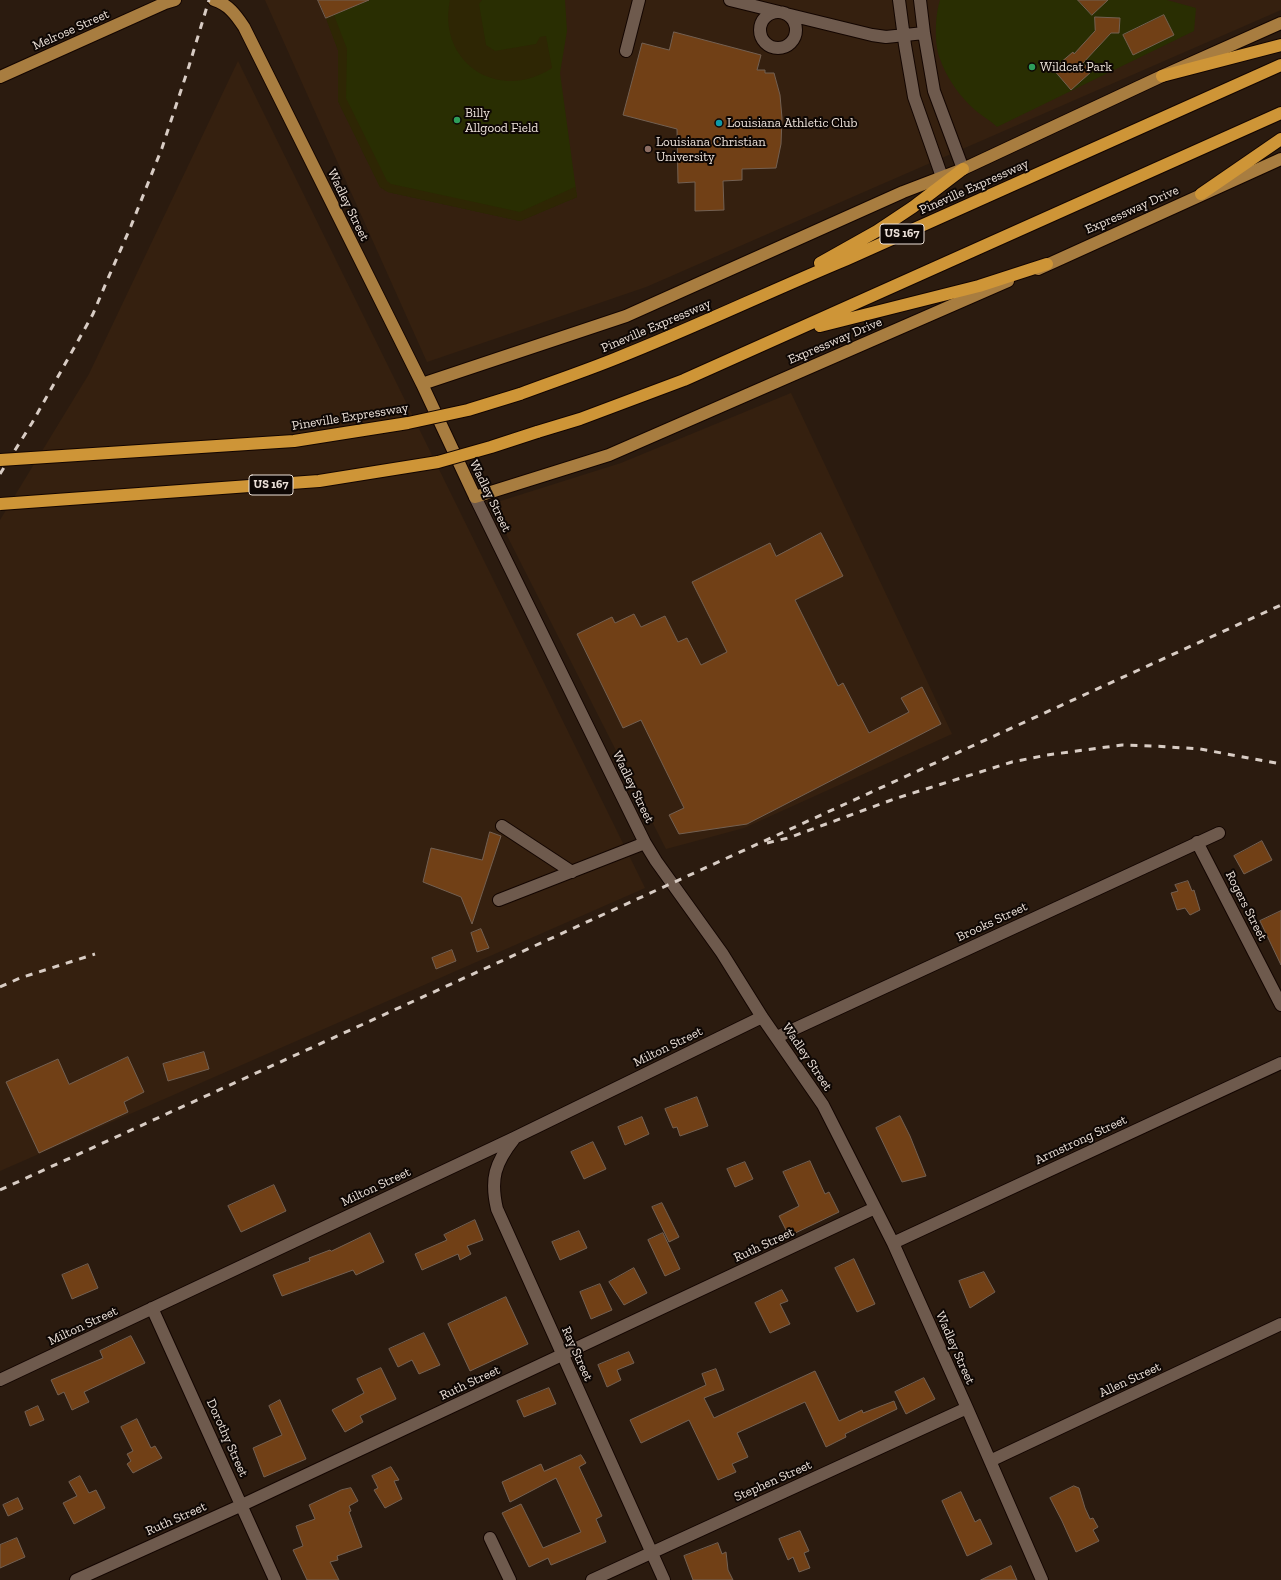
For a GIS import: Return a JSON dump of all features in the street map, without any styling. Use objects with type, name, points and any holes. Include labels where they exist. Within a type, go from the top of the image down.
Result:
[{"type":"highway","points":[[1162,76],[1281,45]]},
{"type":"highway","name":"Pineville Expressway","points":[[0,460],[294,440],[408,423],[468,410],[520,394],[616,358],[852,257],[1281,65]]},
{"type":"highway","name":"US 167","points":[[0,504],[319,481],[438,462],[491,447],[580,419],[677,382],[794,332],[1281,113]]},
{"type":"highway","points":[[1201,194],[1281,139]]},
{"type":"highway","points":[[774,290],[877,231],[963,169]]},
{"type":"highway","points":[[794,332],[979,286],[1047,264]]},
{"type":"main road","name":"Melrose Street","points":[[0,77],[159,3],[175,0]]},
{"type":"main road","name":"Wadley Street","points":[[218,1],[234,13],[244,27],[422,384],[474,497]]},
{"type":"main road","points":[[422,384],[626,316],[903,192],[963,169],[1162,76],[1281,23]]},
{"type":"main road","points":[[1201,194],[1281,159]]},
{"type":"main road","name":"Expressway Drive","points":[[474,497],[609,455],[1047,264],[1201,194]]},
{"type":"street","points":[[626,51],[638,0]]},
{"type":"street","points":[[730,0],[872,35],[886,37],[924,33]]},
{"type":"street","points":[[899,0],[914,97],[942,177]]},
{"type":"street","points":[[920,0],[934,91],[963,169]]},
{"type":"street","name":"Wadley Street","points":[[474,497],[645,843],[656,861],[722,953],[762,1017],[823,1105],[893,1243],[1042,1580]]},
{"type":"street","points":[[502,826],[572,872]]},
{"type":"street","name":"Brooks Street","points":[[777,1038],[1219,833]]},
{"type":"street","name":"Rogers Street","points":[[1197,842],[1281,1005]]},
{"type":"street","points":[[499,900],[645,843]]},
{"type":"street","name":"Milton Street","points":[[0,1380],[514,1138],[762,1017]]},
{"type":"street","name":"Armstrong Street","points":[[893,1243],[1281,1063]]},
{"type":"street","name":"Ray Street","points":[[514,1138],[496,1168],[493,1181],[497,1209],[664,1580]]},
{"type":"street","name":"Ruth Street","points":[[76,1580],[242,1505],[876,1208]]},
{"type":"street","name":"Dorothy Street","points":[[152,1308],[275,1580]]},
{"type":"street","name":"Allen Street","points":[[990,1461],[1281,1324]]},
{"type":"street","name":"Stephen Street","points":[[592,1580],[967,1408]]},
{"type":"street","points":[[490,1538],[510,1580]]},
{"type":"shaded area","name":"Louisiana Christian University","points":[[265,0],[1281,0],[1281,10],[646,287],[427,362]]},
{"type":"shaded area","points":[[238,61],[645,888],[0,1171],[0,520],[89,374]]},
{"type":"shaded area","points":[[791,393],[952,734],[744,828],[666,849],[491,504],[621,463]]},
{"type":"green space","name":"Billy Allgood Field","points":[[370,0],[565,0],[567,31],[560,73],[577,197],[520,221],[388,192],[380,187],[338,101],[338,50],[326,18]]},
{"type":"green space","name":"Wildcat Park","points":[[940,0],[1167,0],[1196,8],[1194,31],[997,127],[975,110],[964,99],[950,80],[943,66],[938,53],[936,38],[936,21]]},
{"type":"sand","points":[[450,0],[482,0],[479,4],[486,45],[495,51],[536,44],[540,37],[546,36],[552,68],[532,78],[512,81],[493,78],[476,71],[463,58],[453,42],[448,22]]},
{"type":"sand","points":[[334,15],[347,49],[346,98],[387,181],[391,184],[520,212],[575,187],[577,197],[520,221],[388,192],[380,187],[338,101],[338,50],[326,18]]},
{"type":"building","points":[[318,0],[369,0],[326,18]]},
{"type":"building","points":[[1078,0],[1108,0],[1092,15]]},
{"type":"building","points":[[1164,15],[1174,35],[1133,55],[1123,35]]},
{"type":"building","points":[[1095,17],[1120,18],[1119,33],[1111,33],[1083,63],[1091,72],[1071,90],[1053,69],[1073,52],[1074,54],[1095,31]]},
{"type":"building","name":"Louisiana Athletic Club","points":[[674,32],[761,55],[757,70],[765,70],[765,73],[774,73],[780,95],[782,118],[781,144],[776,168],[742,169],[742,180],[723,181],[724,210],[695,211],[695,182],[678,183],[677,129],[623,115],[642,43],[669,50]]},
{"type":"building","points":[[821,533],[843,576],[795,600],[838,686],[843,683],[869,733],[909,712],[901,698],[922,687],[941,724],[747,824],[679,834],[669,815],[684,808],[641,720],[623,728],[577,634],[612,617],[615,623],[634,614],[641,627],[665,616],[678,642],[687,638],[701,665],[727,652],[692,582],[770,543],[776,556]]},
{"type":"building","points":[[490,832],[501,836],[472,924],[461,897],[423,882],[431,848],[482,860]]},
{"type":"building","points":[[1262,841],[1272,860],[1244,874],[1234,856]]},
{"type":"building","points":[[1188,881],[1192,891],[1194,890],[1200,910],[1190,915],[1185,908],[1177,910],[1171,893],[1178,891],[1175,885]]},
{"type":"building","points":[[1281,911],[1281,965],[1260,921]]},
{"type":"building","points":[[481,929],[489,948],[477,952],[471,933]]},
{"type":"building","points":[[452,950],[456,961],[436,969],[432,958]]},
{"type":"building","points":[[204,1052],[209,1069],[168,1081],[163,1064]]},
{"type":"building","points":[[128,1057],[144,1092],[124,1102],[128,1112],[39,1153],[6,1082],[58,1059],[69,1084]]},
{"type":"building","points":[[697,1097],[708,1126],[680,1136],[677,1127],[673,1128],[665,1109]]},
{"type":"building","points":[[900,1116],[910,1136],[926,1176],[902,1182],[876,1128]]},
{"type":"building","points":[[642,1117],[649,1134],[625,1145],[618,1127]]},
{"type":"building","points":[[593,1142],[606,1169],[584,1179],[571,1152]]},
{"type":"building","points":[[810,1161],[825,1194],[829,1192],[839,1212],[789,1236],[779,1216],[799,1206],[783,1172]]},
{"type":"building","points":[[745,1162],[753,1179],[735,1187],[727,1169]]},
{"type":"building","points":[[274,1185],[286,1211],[241,1232],[228,1206]]},
{"type":"building","points":[[662,1203],[679,1237],[669,1242],[652,1207]]},
{"type":"building","points":[[475,1220],[483,1240],[467,1246],[471,1254],[460,1260],[458,1254],[422,1270],[415,1254],[447,1240],[444,1235]]},
{"type":"building","points":[[579,1231],[587,1248],[560,1260],[552,1242]]},
{"type":"building","points":[[370,1233],[384,1262],[356,1275],[353,1270],[282,1296],[273,1275],[310,1261],[309,1258],[330,1250],[331,1251]]},
{"type":"building","points":[[663,1233],[680,1269],[665,1276],[648,1240]]},
{"type":"building","points":[[854,1259],[875,1304],[857,1312],[835,1268]]},
{"type":"building","points":[[88,1264],[98,1288],[72,1299],[62,1275]]},
{"type":"building","points":[[634,1268],[647,1293],[624,1305],[609,1282]]},
{"type":"building","points":[[984,1272],[995,1292],[970,1308],[959,1281]]},
{"type":"building","points":[[600,1284],[612,1310],[591,1319],[580,1292]]},
{"type":"building","points":[[782,1290],[788,1301],[780,1304],[790,1324],[770,1333],[755,1303]]},
{"type":"building","points":[[506,1297],[528,1344],[470,1371],[448,1324]]},
{"type":"building","points":[[424,1333],[440,1365],[419,1374],[412,1360],[398,1367],[389,1349]]},
{"type":"building","points":[[131,1336],[145,1363],[84,1392],[89,1402],[72,1410],[64,1392],[58,1395],[51,1380],[103,1358],[100,1351]]},
{"type":"building","points":[[629,1352],[634,1363],[617,1370],[621,1380],[607,1387],[598,1365]]},
{"type":"building","points":[[381,1368],[396,1399],[360,1416],[363,1422],[345,1432],[332,1410],[364,1393],[357,1379]]},
{"type":"building","points":[[716,1369],[724,1390],[704,1398],[714,1418],[815,1371],[839,1421],[862,1410],[863,1413],[894,1401],[897,1409],[845,1434],[846,1437],[826,1447],[805,1402],[737,1433],[748,1457],[732,1464],[736,1472],[718,1480],[689,1420],[641,1443],[630,1420],[706,1385],[702,1374]]},
{"type":"building","points":[[924,1378],[935,1399],[906,1414],[895,1392]]},
{"type":"building","points":[[549,1388],[556,1404],[524,1417],[517,1401]]},
{"type":"building","points":[[280,1400],[306,1459],[264,1477],[253,1448],[282,1435],[269,1406]]},
{"type":"building","points":[[38,1406],[44,1420],[30,1426],[25,1412]]},
{"type":"building","points":[[137,1419],[151,1448],[155,1446],[162,1458],[133,1473],[127,1464],[131,1461],[127,1454],[133,1451],[121,1427]]},
{"type":"building","points":[[581,1455],[586,1463],[579,1467],[602,1516],[596,1519],[606,1542],[551,1565],[548,1558],[529,1567],[502,1513],[521,1504],[543,1548],[581,1532],[556,1478],[510,1502],[502,1482],[541,1464],[544,1471]]},
{"type":"building","points":[[391,1467],[399,1480],[394,1481],[402,1499],[385,1508],[374,1490],[378,1488],[372,1476]]},
{"type":"building","points":[[80,1476],[89,1493],[96,1490],[105,1508],[74,1524],[63,1503],[77,1496],[69,1482]]},
{"type":"building","points":[[1074,1486],[1079,1488],[1090,1519],[1093,1518],[1098,1527],[1093,1530],[1099,1541],[1076,1552],[1050,1498]]},
{"type":"building","points":[[351,1488],[358,1501],[349,1506],[351,1511],[349,1512],[362,1547],[337,1556],[338,1560],[330,1562],[339,1580],[307,1580],[293,1550],[303,1546],[296,1526],[315,1519],[309,1505],[341,1490]]},
{"type":"building","points":[[961,1492],[975,1522],[980,1519],[992,1544],[967,1556],[942,1501]]},
{"type":"building","points":[[18,1498],[23,1509],[8,1516],[3,1505]]},
{"type":"building","points":[[800,1531],[809,1551],[804,1553],[810,1568],[799,1572],[793,1557],[788,1560],[779,1539]]},
{"type":"building","points":[[17,1538],[25,1557],[0,1568],[0,1545]]},
{"type":"building","points":[[718,1543],[722,1554],[726,1552],[728,1570],[733,1580],[693,1580],[684,1556]]},
{"type":"building","points":[[1011,1566],[1017,1580],[981,1580]]},
{"type":"railway","points":[[0,474],[32,423],[93,314],[131,226],[162,148],[209,0]]},
{"type":"railway","points":[[0,1190],[1281,605]]},
{"type":"railway","points":[[767,843],[788,838],[897,798],[1012,762],[1047,755],[1122,745],[1154,746],[1200,749],[1281,764]]},
{"type":"railway","points":[[0,987],[20,978],[95,954]]},
{"type":"place","name":"Wildcat Park","points":[[1032,67]]},
{"type":"place","name":"Billy Allgood Field","points":[[457,120]]},
{"type":"place","name":"Louisiana Athletic Club","points":[[719,123]]},
{"type":"place","name":"Louisiana Christian University","points":[[648,149]]}]
